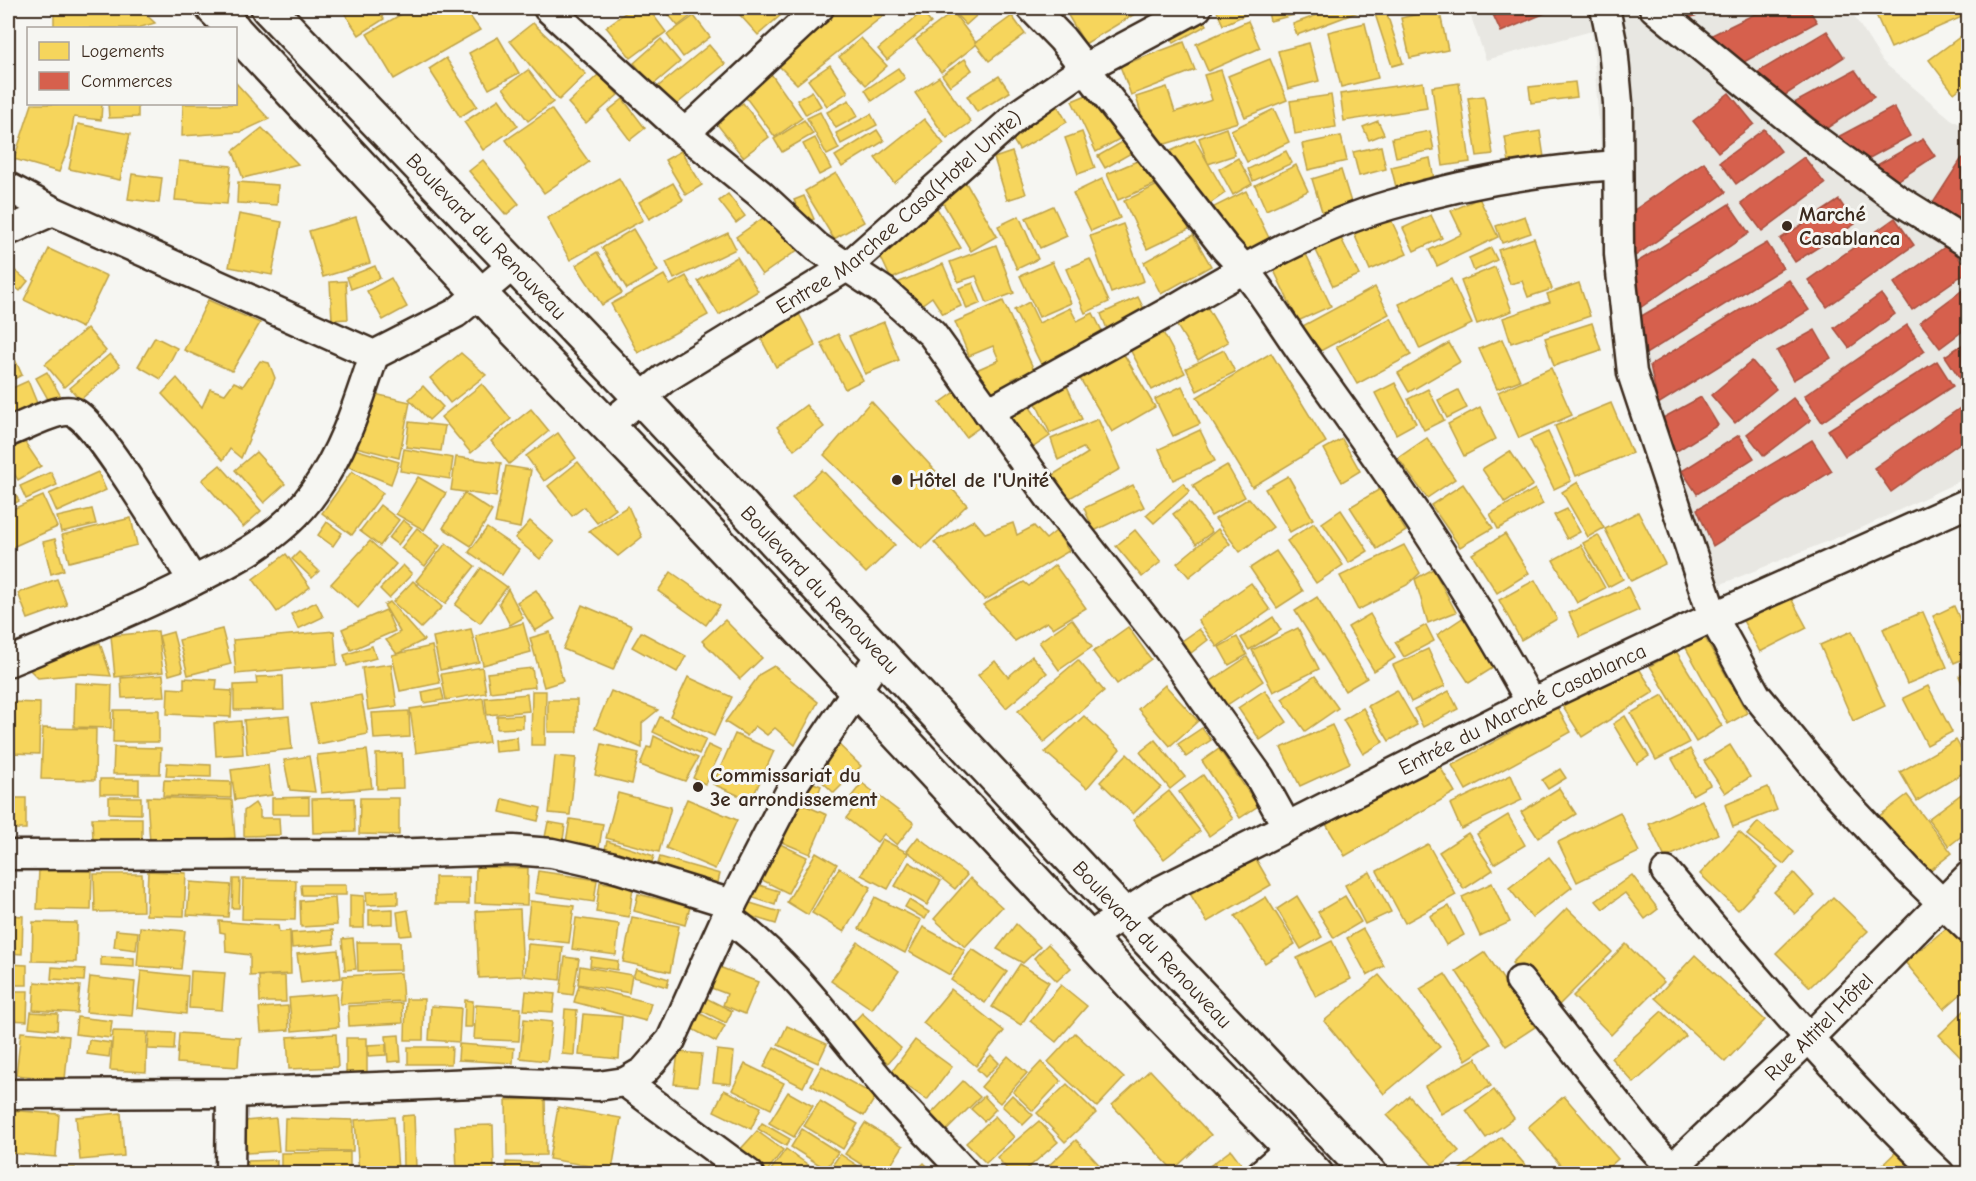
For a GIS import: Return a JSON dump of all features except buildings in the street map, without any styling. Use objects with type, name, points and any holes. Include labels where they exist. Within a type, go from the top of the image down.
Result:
[{"type":"highway","name":"Boulevard du Renouveau","points":[[213,8],[231,27]]},
{"type":"highway","name":"Boulevard du Renouveau","points":[[268,8],[640,397],[1124,915],[1370,1173]]},
{"type":"highway","name":"Boulevard du Renouveau","points":[[237,33],[1164,1019],[1316,1173]]},
{"type":"street","points":[[548,8],[685,133],[759,193],[817,247],[885,292],[932,334],[1053,502],[1163,642],[1260,778],[1286,825]]},
{"type":"street","points":[[685,133],[819,8]]},
{"type":"street","points":[[1032,8],[1062,39],[1225,248],[1245,269],[1294,342],[1393,477],[1485,620],[1531,702]]},
{"type":"street","name":"Entree Marchee Casa(Hotel Unite)","points":[[607,426],[664,379],[848,266],[1020,113],[1085,68],[1197,8]]},
{"type":"street","points":[[1605,8],[1613,47],[1618,103],[1619,254],[1632,373],[1713,617],[1756,695],[1833,789],[1907,870],[1968,928]]},
{"type":"street","points":[[1654,8],[1804,131],[1897,199],[1968,243]]},
{"type":"street","points":[[988,412],[1245,269],[1328,228],[1389,205],[1452,189],[1568,168],[1618,165]]},
{"type":"street","points":[[8,187],[52,211],[374,355]]},
{"type":"street","points":[[8,231],[52,211]]},
{"type":"street","points":[[8,662],[110,622],[193,581],[251,550],[286,524],[313,494],[334,460],[352,424],[374,355],[456,313],[513,265]]},
{"type":"street","points":[[8,432],[59,412],[72,411],[81,417],[116,461],[193,581]]},
{"type":"street","name":"Entrée du Marché Casablanca","points":[[1089,937],[1160,891],[1531,702],[1713,617],[1968,503]]},
{"type":"street","points":[[8,1094],[231,1093],[498,1082],[598,1086],[625,1082],[644,1071],[671,1040],[729,910],[795,782],[881,654]]},
{"type":"street","points":[[8,855],[386,854],[513,850],[552,853],[610,866],[729,910],[759,940],[888,1090],[966,1173]]},
{"type":"street","points":[[1666,872],[1903,1139],[1940,1173]]},
{"type":"street","name":"Rue Altitel Hôtel","points":[[1671,1172],[1811,1036],[1968,877]]},
{"type":"street","points":[[1520,981],[1671,1172]]},
{"type":"street","points":[[625,1082],[749,1173]]},
{"type":"street","points":[[230,1173],[231,1093]]},
{"type":"street","points":[[1261,1173],[1291,1148]]},
{"type":"shaded area","name":"Marché Casablanca","points":[[1468,8],[1849,8],[1883,62],[1951,119],[1968,129],[1968,477],[1866,526],[1709,589],[1614,324],[1592,31],[1486,60]]},
{"type":"place","name":"Marché Casablanca","points":[[1787,226]]},
{"type":"place","name":"Hôtel de l'Unité","points":[[897,480]]},
{"type":"place","name":"Commissariat du 3e arrondissement","points":[[698,787]]}]
